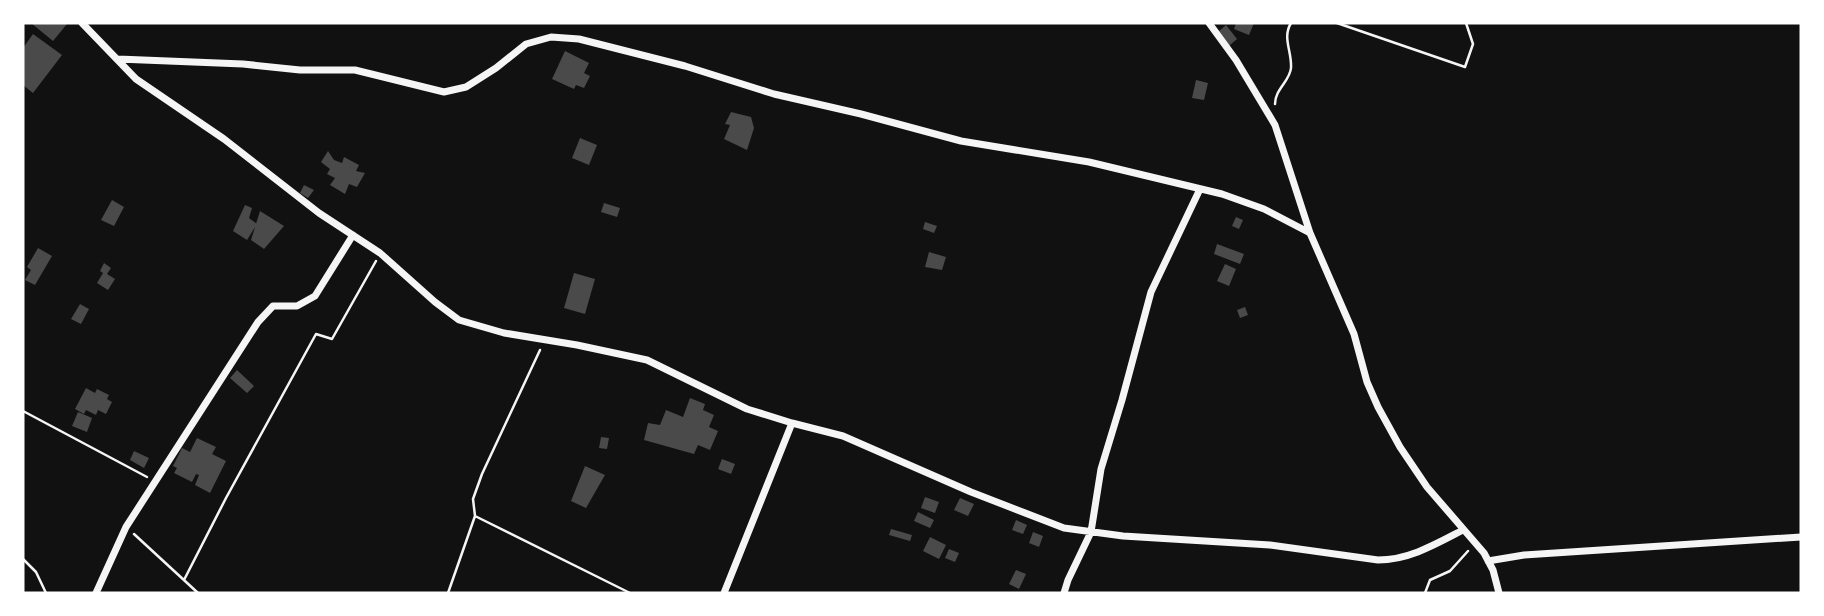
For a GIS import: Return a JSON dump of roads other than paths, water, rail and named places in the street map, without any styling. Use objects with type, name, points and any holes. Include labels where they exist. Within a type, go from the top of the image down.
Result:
[{"type":"street","points":[[82,23],[136,79],[224,139],[284,189],[380,253],[459,320],[545,341],[586,346],[647,360],[725,400],[762,415],[843,436],[1064,528],[1270,545],[1362,559],[1392,560],[1408,556],[1463,530]]},
{"type":"street","points":[[1209,23],[1275,125],[1310,233],[1354,334],[1367,382],[1378,408],[1400,447],[1427,486],[1488,561],[1499,593]]},
{"type":"street","points":[[118,59],[243,64],[300,71],[355,70],[444,92],[466,87],[526,44],[551,37],[565,37],[645,55],[774,94],[961,141],[1088,162],[1200,189],[1253,204],[1310,233]]},
{"type":"street","points":[[1064,593],[1091,532],[1101,468],[1151,292],[1200,189]]},
{"type":"street","points":[[96,593],[126,527],[219,380],[266,312],[277,305],[297,306],[315,296],[353,235]]},
{"type":"street","points":[[724,593],[792,423]]},
{"type":"street","points":[[1488,561],[1524,555],[1801,537]]}]
